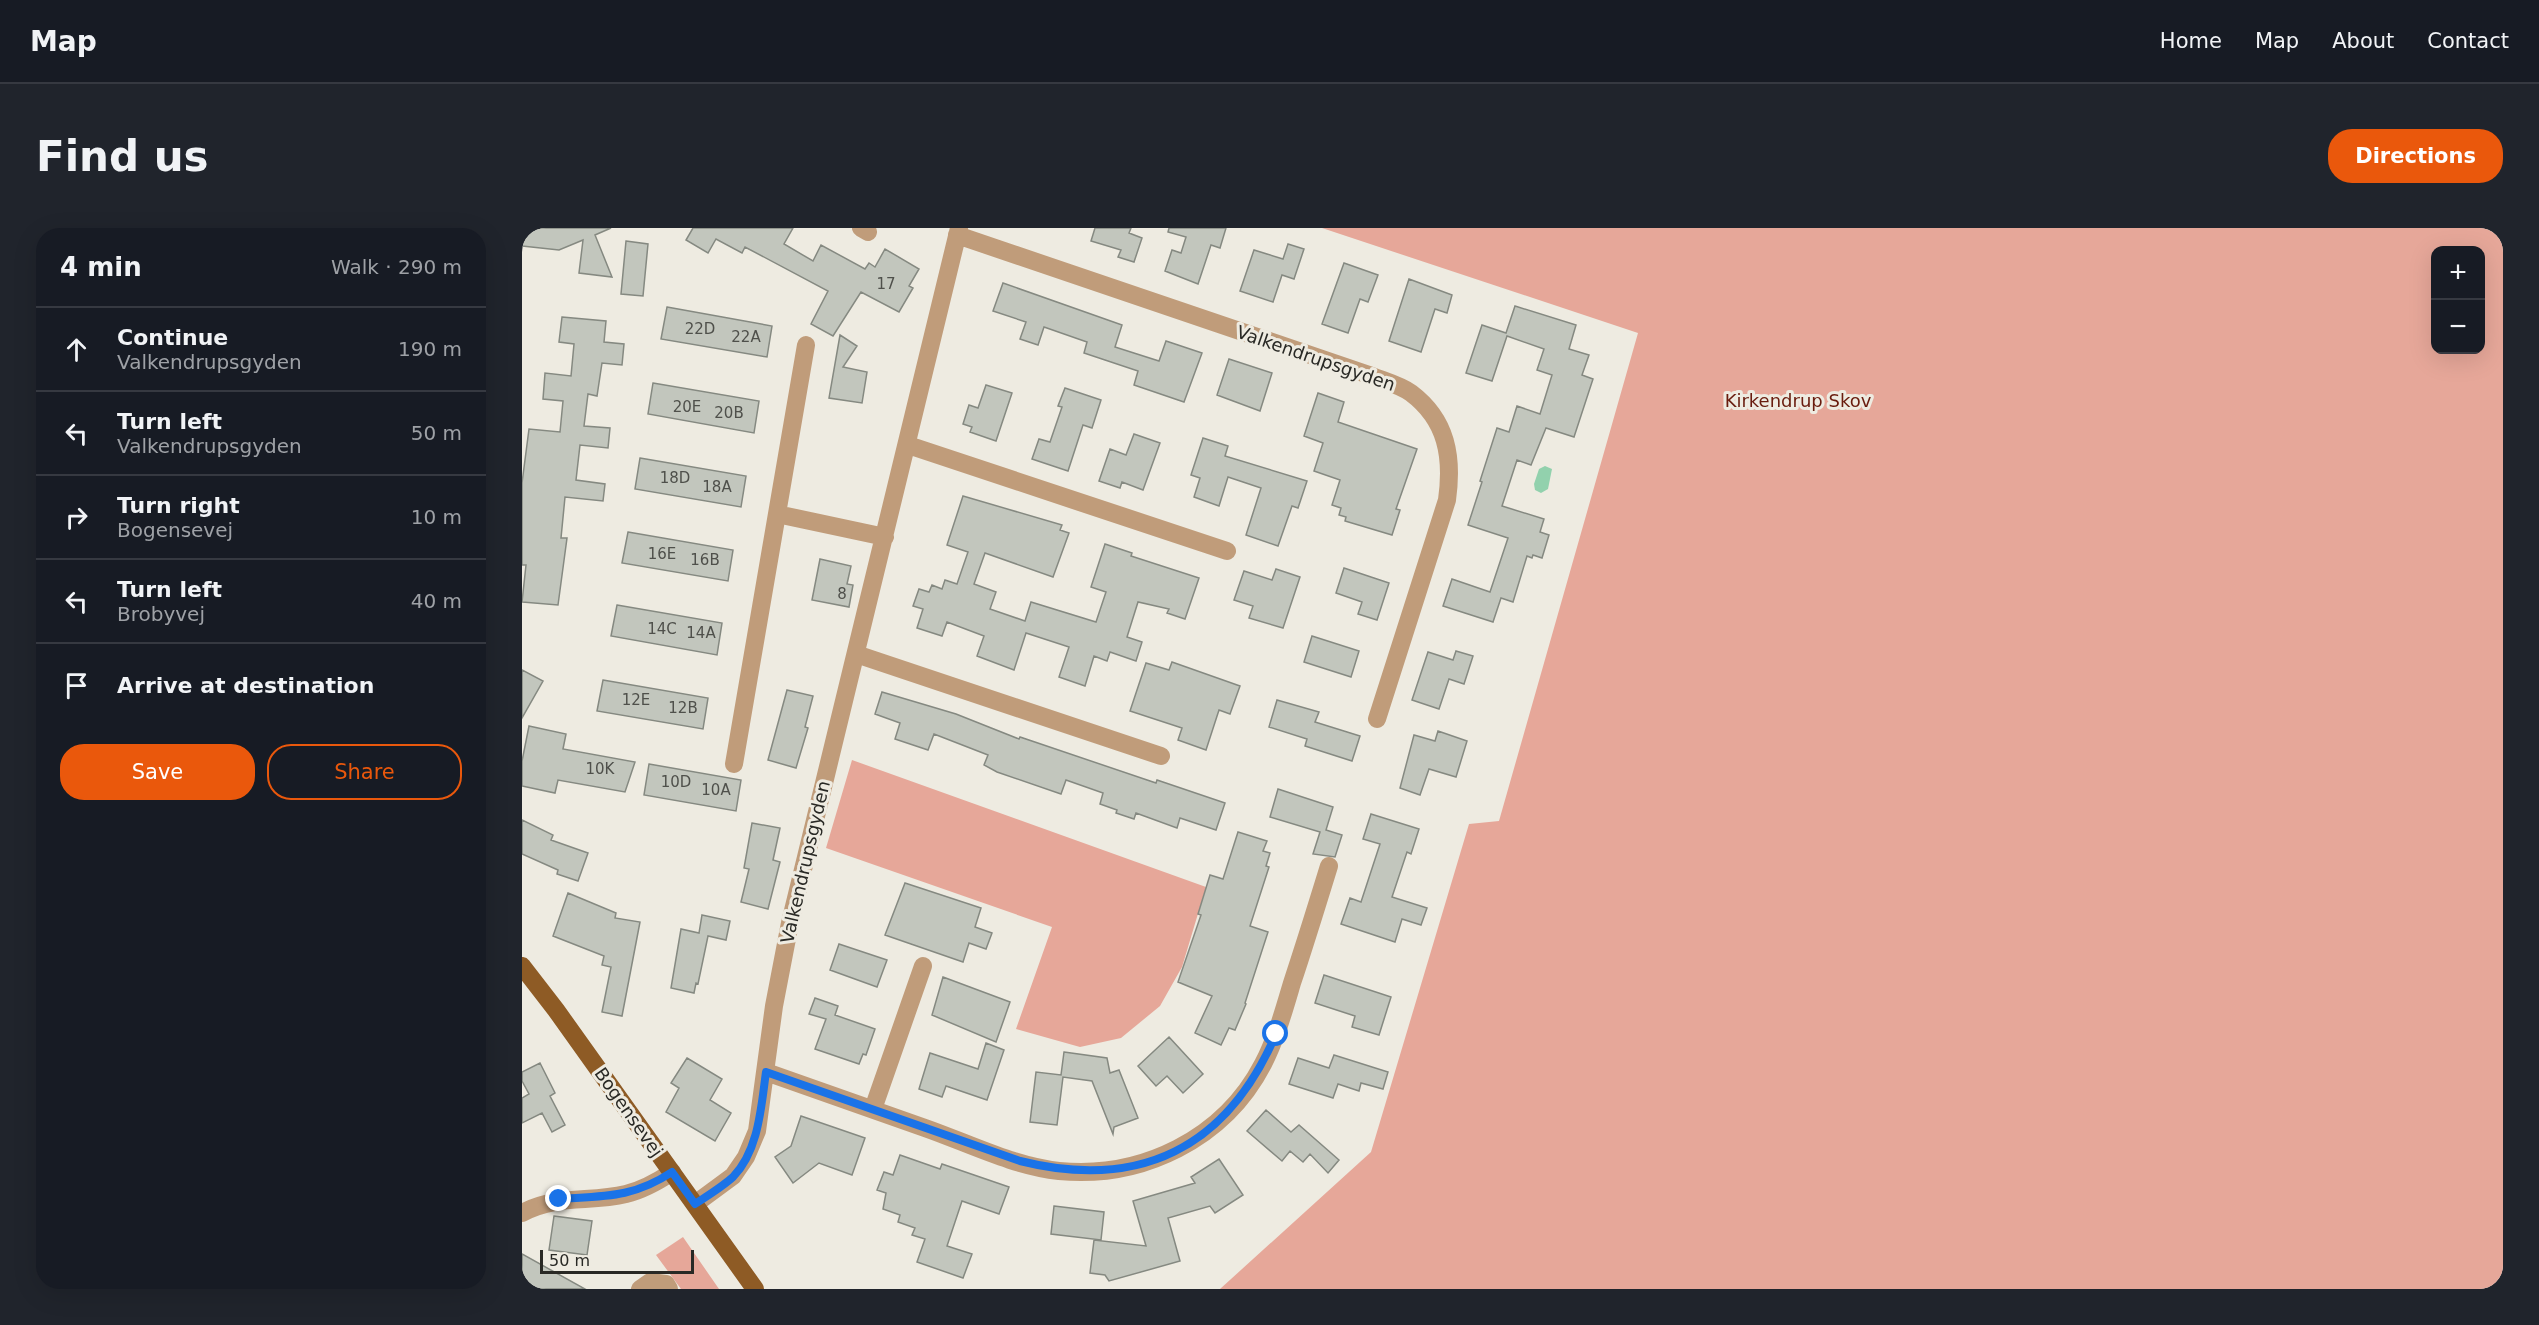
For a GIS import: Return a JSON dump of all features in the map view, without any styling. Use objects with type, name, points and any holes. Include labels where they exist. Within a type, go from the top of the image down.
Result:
[{"type":"main road","name":"Bogensevej","points":[[522,966],[755,1289]]},
{"type":"street","name":"Valkendrupsgyden","points":[[695,1204],[733,1176],[746,1158],[757,1131],[774,1006],[789,923],[908,445],[958,232],[1372,376],[1409,391],[1434,415],[1447,443],[1451,471],[1447,500],[1377,719]]},
{"type":"street","points":[[734,764],[806,345]]},
{"type":"street","points":[[908,445],[1227,551]]},
{"type":"street","points":[[777,514],[885,537]]},
{"type":"street","points":[[856,654],[1161,756]]},
{"type":"street","points":[[766,1072],[994,1153],[1057,1170],[1092,1172],[1125,1168],[1154,1160],[1183,1146],[1218,1123],[1248,1088],[1263,1064],[1276,1034],[1329,867]]},
{"type":"street","points":[[873,1109],[923,966]]},
{"type":"street","points":[[522,1213],[559,1199],[625,1194],[653,1185],[672,1172]]},
{"type":"street","points":[[640,1289],[650,1282],[666,1284],[669,1289]]},
{"type":"green space","name":"Kirkendrup Skov","points":[[1322,228],[2503,228],[2503,1289],[1220,1289],[1371,1152],[1469,824],[1499,821],[1638,333]]},
{"type":"green space","points":[[852,760],[1206,887],[1182,967],[1160,1006],[1121,1038],[1080,1047],[1016,1029],[1052,927],[826,848]]},
{"type":"green space","points":[[683,1237],[719,1289],[681,1289],[656,1255]]},
{"type":"shaded area","points":[[1545,466],[1552,469],[1548,489],[1541,493],[1535,490],[1534,484],[1539,469]]},
{"type":"building","points":[[522,228],[611,228],[595,235],[612,277],[579,273],[583,240],[559,250],[522,246]]},
{"type":"building","points":[[693,228],[793,228],[784,244],[813,261],[821,245],[865,269],[869,263],[875,267],[885,249],[919,269],[909,286],[913,288],[899,312],[861,292],[833,336],[811,324],[828,291],[745,247],[742,253],[716,239],[708,253],[686,240]]},
{"type":"building","points":[[1095,228],[1131,228],[1129,233],[1142,238],[1134,262],[1118,257],[1121,250],[1091,241]]},
{"type":"building","points":[[1169,228],[1226,228],[1220,248],[1211,245],[1198,284],[1165,271],[1172,250],[1181,253],[1186,237],[1168,232]]},
{"type":"building","points":[[626,241],[648,244],[643,296],[621,294]]},
{"type":"building","points":[[1288,244],[1304,249],[1294,279],[1282,275],[1273,302],[1240,291],[1254,250],[1283,259]]},
{"type":"building","points":[[1344,263],[1378,275],[1368,302],[1360,299],[1348,333],[1322,324]]},
{"type":"building","points":[[1409,279],[1452,295],[1447,313],[1435,309],[1421,352],[1389,341]]},
{"type":"building","points":[[1003,283],[1122,325],[1115,347],[1159,361],[1166,341],[1202,353],[1184,402],[1134,385],[1138,371],[1084,353],[1087,342],[1044,327],[1038,345],[1020,339],[1026,322],[993,311]]},
{"type":"building","points":[[1515,306],[1576,325],[1569,349],[1589,355],[1582,375],[1593,379],[1574,437],[1546,428],[1531,465],[1517,460],[1502,506],[1544,519],[1540,532],[1549,535],[1542,558],[1527,556],[1513,602],[1501,598],[1493,622],[1443,606],[1452,579],[1490,592],[1508,538],[1468,525],[1482,482],[1480,481],[1497,428],[1509,432],[1517,406],[1540,414],[1552,375],[1537,370],[1544,349],[1507,336],[1492,381],[1466,373],[1482,325],[1506,333]]},
{"type":"building","points":[[667,307],[772,326],[767,357],[661,339]]},
{"type":"building","points":[[562,317],[606,321],[604,342],[624,344],[622,365],[602,363],[597,396],[588,394],[584,426],[610,428],[608,448],[580,445],[576,480],[605,484],[603,501],[565,497],[561,538],[567,538],[558,605],[522,602],[526,565],[522,565],[522,483],[529,429],[560,432],[563,401],[543,399],[545,373],[571,376],[574,344],[559,342]]},
{"type":"building","points":[[840,335],[857,346],[843,367],[867,372],[862,403],[829,398]]},
{"type":"building","points":[[1229,359],[1272,373],[1260,411],[1217,395]]},
{"type":"building","points":[[653,383],[759,401],[754,433],[648,414]]},
{"type":"building","points":[[986,385],[1012,393],[996,441],[970,432],[972,427],[963,424],[969,405],[978,408]]},
{"type":"building","points":[[1065,388],[1101,400],[1092,428],[1083,425],[1068,471],[1032,459],[1039,439],[1050,442],[1062,407],[1058,406]]},
{"type":"building","points":[[1318,393],[1344,402],[1338,422],[1417,449],[1396,509],[1400,510],[1392,535],[1345,521],[1346,517],[1339,515],[1341,508],[1332,505],[1340,480],[1314,471],[1323,443],[1304,436]]},
{"type":"building","points":[[1134,434],[1160,443],[1143,490],[1122,482],[1120,488],[1099,481],[1110,449],[1126,455]]},
{"type":"building","points":[[1203,438],[1228,446],[1225,456],[1307,481],[1298,508],[1292,506],[1278,546],[1246,535],[1261,488],[1228,477],[1219,506],[1194,497],[1200,478],[1191,475]]},
{"type":"building","points":[[640,458],[746,476],[741,507],[635,489]]},
{"type":"building","points":[[963,496],[1062,525],[1060,530],[1069,533],[1053,577],[985,553],[974,584],[996,592],[990,609],[1025,621],[1031,602],[1096,622],[1106,592],[1091,587],[1105,544],[1132,553],[1131,556],[1199,578],[1185,619],[1167,613],[1169,609],[1138,602],[1127,637],[1142,642],[1136,661],[1110,652],[1107,661],[1094,656],[1085,686],[1059,677],[1069,647],[1026,633],[1014,670],[977,656],[984,636],[947,622],[942,636],[917,628],[923,609],[913,606],[919,589],[929,592],[932,585],[942,589],[945,580],[957,584],[968,552],[947,545]]},
{"type":"building","points":[[628,532],[733,550],[728,581],[622,563]]},
{"type":"building","points":[[820,559],[851,566],[847,584],[853,585],[849,607],[812,600]]},
{"type":"building","points":[[1344,568],[1389,583],[1377,620],[1358,614],[1362,602],[1336,593]]},
{"type":"building","points":[[1276,569],[1300,577],[1283,628],[1249,618],[1253,606],[1234,600],[1244,571],[1272,580]]},
{"type":"building","points":[[617,605],[722,623],[717,655],[611,636]]},
{"type":"building","points":[[1312,636],[1359,651],[1351,677],[1304,662]]},
{"type":"building","points":[[1456,651],[1473,656],[1464,684],[1449,679],[1439,709],[1412,700],[1428,652],[1453,660]]},
{"type":"building","points":[[1172,662],[1240,686],[1230,714],[1219,710],[1206,750],[1178,740],[1182,728],[1130,711],[1146,663],[1169,670]]},
{"type":"building","points":[[522,670],[543,681],[522,718]]},
{"type":"building","points":[[603,680],[708,698],[703,729],[597,711]]},
{"type":"building","points":[[787,690],[813,696],[805,727],[808,728],[796,768],[768,760]]},
{"type":"building","points":[[882,692],[956,714],[1019,739],[1020,737],[1156,783],[1157,780],[1225,803],[1216,830],[1180,818],[1177,828],[1136,813],[1134,819],[1116,813],[1117,810],[1100,804],[1103,793],[1066,780],[1061,794],[997,772],[984,765],[988,755],[934,734],[928,750],[895,739],[900,723],[875,714]]},
{"type":"building","points":[[1277,700],[1319,712],[1315,722],[1360,736],[1352,761],[1305,746],[1307,739],[1269,727]]},
{"type":"building","points":[[529,726],[566,734],[563,749],[635,762],[625,792],[558,780],[555,793],[522,786],[522,761]]},
{"type":"building","points":[[1438,731],[1467,741],[1456,777],[1429,769],[1420,795],[1400,788],[1414,735],[1435,741]]},
{"type":"building","points":[[649,764],[741,780],[736,811],[644,795]]},
{"type":"building","points":[[1278,789],[1333,807],[1326,830],[1342,835],[1335,857],[1313,854],[1320,832],[1270,817]]},
{"type":"building","points":[[1371,814],[1419,829],[1411,854],[1407,852],[1392,897],[1427,908],[1421,925],[1402,919],[1395,942],[1341,924],[1350,898],[1361,902],[1380,844],[1363,839]]},
{"type":"building","points":[[522,820],[553,835],[551,840],[588,853],[578,881],[557,874],[558,870],[522,854]]},
{"type":"building","points":[[752,823],[780,828],[773,860],[780,862],[768,909],[741,902],[749,869],[744,868]]},
{"type":"building","points":[[1238,832],[1267,841],[1263,851],[1270,853],[1266,866],[1269,867],[1250,926],[1268,932],[1246,1004],[1235,1030],[1229,1028],[1221,1045],[1195,1033],[1212,996],[1178,982],[1201,915],[1198,914],[1210,875],[1223,879]]},
{"type":"building","points":[[905,883],[981,908],[975,927],[992,933],[986,949],[969,943],[963,962],[885,935]]},
{"type":"building","points":[[568,893],[616,913],[615,918],[640,922],[622,1016],[602,1012],[611,967],[602,965],[604,956],[553,936]]},
{"type":"building","points":[[702,915],[730,921],[726,940],[708,936],[694,993],[671,988],[681,929],[699,933]]},
{"type":"building","points":[[839,944],[887,960],[877,987],[830,970]]},
{"type":"building","points":[[1324,975],[1391,997],[1379,1035],[1352,1027],[1355,1016],[1315,1003]]},
{"type":"building","points":[[943,977],[1010,1002],[996,1042],[932,1015]]},
{"type":"building","points":[[815,998],[838,1006],[835,1015],[875,1029],[866,1055],[863,1054],[859,1064],[815,1049],[826,1019],[809,1014]]},
{"type":"building","points":[[1169,1037],[1203,1074],[1183,1093],[1167,1076],[1156,1086],[1138,1066]]},
{"type":"building","points":[[986,1043],[1004,1050],[987,1100],[946,1086],[942,1097],[919,1089],[930,1053],[978,1069]]},
{"type":"building","points":[[1064,1052],[1107,1058],[1110,1073],[1119,1070],[1138,1118],[1114,1127],[1113,1134],[1092,1081],[1063,1077],[1057,1125],[1030,1122],[1036,1072],[1061,1075]]},
{"type":"building","points":[[1334,1055],[1388,1072],[1383,1089],[1361,1083],[1359,1091],[1338,1084],[1333,1098],[1289,1084],[1298,1058],[1329,1068]]},
{"type":"building","points":[[687,1058],[722,1079],[710,1100],[731,1113],[715,1141],[666,1112],[679,1088],[671,1083]]},
{"type":"building","points":[[540,1063],[555,1093],[550,1096],[565,1125],[552,1132],[542,1113],[522,1123],[522,1098],[529,1094],[522,1081],[522,1072]]},
{"type":"building","points":[[1266,1110],[1291,1132],[1299,1125],[1339,1160],[1328,1173],[1310,1154],[1303,1162],[1290,1151],[1282,1161],[1247,1131]]},
{"type":"building","points":[[801,1116],[865,1138],[852,1175],[819,1163],[793,1183],[775,1157],[791,1146]]},
{"type":"building","points":[[900,1155],[940,1169],[942,1164],[1009,1187],[999,1214],[962,1201],[947,1246],[972,1254],[963,1278],[917,1262],[925,1239],[912,1235],[915,1228],[898,1222],[900,1215],[883,1209],[886,1193],[877,1190],[884,1172],[893,1175]]},
{"type":"building","points":[[1219,1159],[1243,1195],[1215,1213],[1210,1206],[1168,1218],[1180,1261],[1109,1281],[1105,1275],[1090,1273],[1094,1240],[1146,1246],[1133,1201],[1195,1183],[1191,1177]]},
{"type":"building","points":[[1054,1206],[1104,1212],[1101,1240],[1051,1234]]},
{"type":"building","points":[[554,1216],[592,1221],[587,1255],[549,1250]]},
{"type":"building","points":[[522,1254],[585,1289],[522,1289]]},
{"type":"route","points":[[559,1199],[625,1194],[653,1185],[672,1172],[695,1204],[733,1176],[746,1158],[757,1131],[766,1072],[1020,1161],[1057,1170],[1092,1172],[1125,1168],[1154,1160],[1183,1146],[1218,1123],[1248,1088],[1263,1064],[1276,1034]]}]
